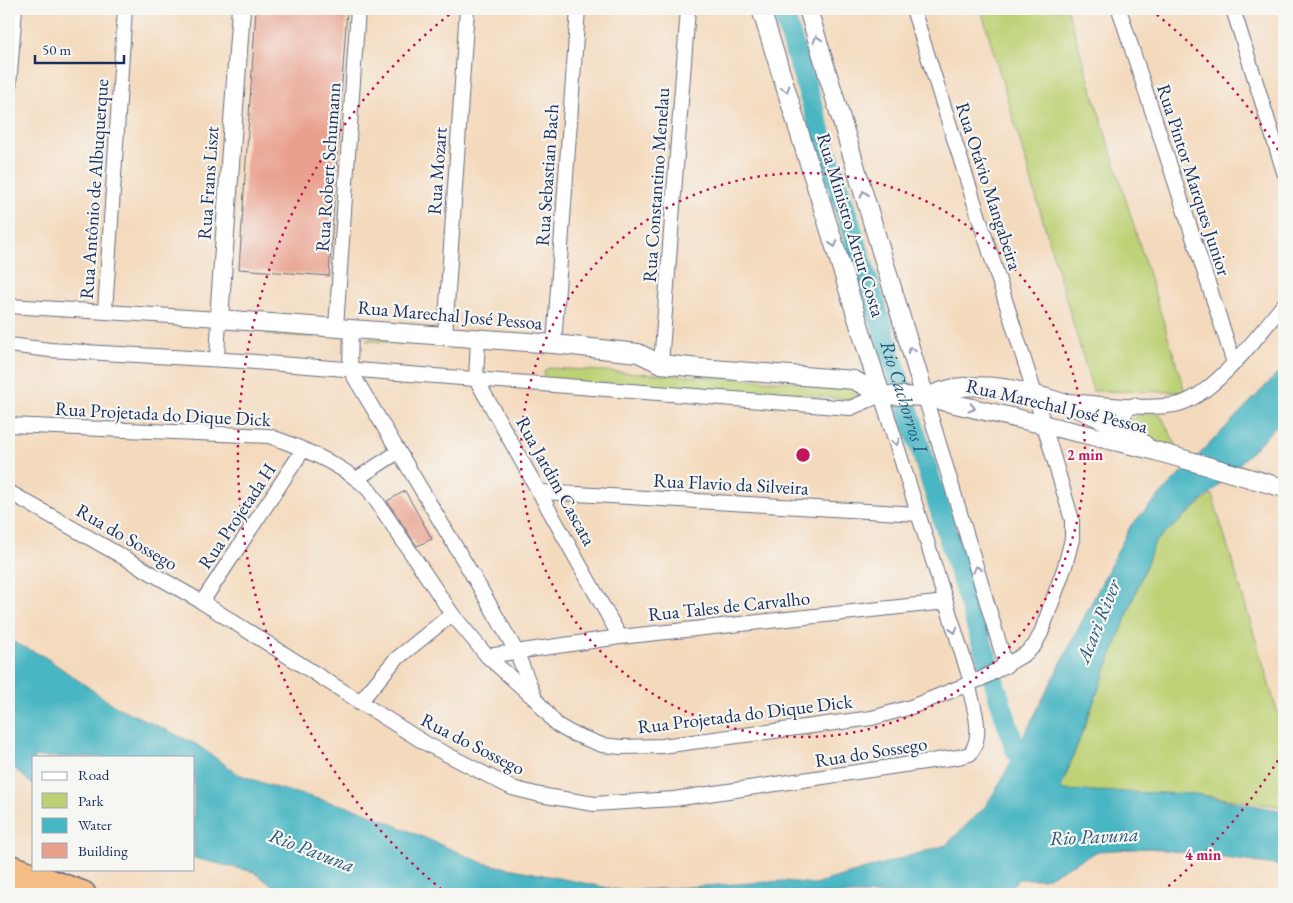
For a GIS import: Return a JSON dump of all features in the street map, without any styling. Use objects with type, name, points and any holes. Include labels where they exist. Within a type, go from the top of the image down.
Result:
[{"type":"highway","points":[[9,867],[83,894]]},
{"type":"highway","points":[[9,892],[19,894]]},
{"type":"street","points":[[9,86],[14,9]]},
{"type":"street","name":"Rua Antônio de Albuquerque","points":[[105,311],[125,9]]},
{"type":"street","name":"Rua Frans Liszt","points":[[217,359],[241,9]]},
{"type":"street","name":"Rua Robert Schumann","points":[[350,370],[344,328],[358,9]]},
{"type":"street","name":"Rua Mozart","points":[[445,335],[466,9]]},
{"type":"street","name":"Rua Sebastian Bach","points":[[554,344],[578,9]]},
{"type":"street","name":"Rua Constantino Menelau","points":[[661,364],[688,9]]},
{"type":"street","name":"Rua Ministro Artur Costa","points":[[761,9],[887,395],[918,514],[974,681]]},
{"type":"street","name":"Rua Ministro Artur Costa","points":[[808,9],[919,396],[1003,668]]},
{"type":"street","name":"Rua Otávio Mangabeira","points":[[913,9],[1035,395],[1072,520],[1072,539],[1041,633],[1034,646],[1003,668],[974,681]]},
{"type":"street","name":"Rua Pintor Marques Junior","points":[[1119,9],[1234,363]]},
{"type":"street","points":[[1233,9],[1284,172]]},
{"type":"street","points":[[1056,400],[1134,405],[1174,405],[1187,402],[1201,395],[1234,363],[1284,304]]},
{"type":"street","name":"Rua Marechal José Pessoa","points":[[9,306],[219,318],[554,344],[638,353],[661,364],[854,380],[887,395]]},
{"type":"street","points":[[476,379],[478,339]]},
{"type":"street","name":"Rua Marechal José Pessoa","points":[[9,345],[50,350],[217,359],[850,408],[887,395],[919,396],[1044,425],[1121,437]]},
{"type":"street","points":[[350,370],[516,651],[536,700]]},
{"type":"street","points":[[1017,391],[1029,376]]},
{"type":"street","name":"Rua Jardim Cascata","points":[[476,379],[542,492],[620,637]]},
{"type":"street","name":"Rua Marechal José Pessoa","points":[[919,396],[962,386],[1017,391],[1056,400],[1121,437],[1152,450],[1284,488]]},
{"type":"street","points":[[1121,437],[1122,418],[1126,411],[1134,405]]},
{"type":"street","name":"Rua Projetada do Dique Dick","points":[[9,425],[269,436],[303,450],[358,478],[369,490],[452,614],[487,656],[536,700],[557,725],[571,733],[602,745],[621,747],[662,746],[872,718],[893,713],[974,681]]},
{"type":"street","name":"Rua Projetada H","points":[[202,602],[303,450]]},
{"type":"street","points":[[358,478],[398,452]]},
{"type":"street","name":"Rua do Sossego","points":[[9,492],[202,602],[281,650],[359,703],[425,743],[512,788],[540,795],[594,804],[694,796],[781,785],[964,756],[970,754],[974,748],[978,734],[974,681]]},
{"type":"street","name":"Rua Flavio da Silveira","points":[[542,492],[918,514]]},
{"type":"street","name":"Rua Tales de Carvalho","points":[[487,656],[620,637],[946,602]]},
{"type":"street","points":[[359,703],[394,660],[452,614]]},
{"type":"green space","points":[[981,9],[1067,9],[1185,392],[1093,391]]},
{"type":"green space","points":[[266,331],[314,334],[316,337],[268,335]]},
{"type":"green space","points":[[367,338],[415,341],[415,343],[366,341]]},
{"type":"green space","points":[[549,368],[853,385],[859,391],[857,397],[853,399],[549,381],[543,375],[545,370]]},
{"type":"green space","points":[[1143,413],[1160,414],[1177,447],[1139,437],[1129,425],[1131,420]]},
{"type":"green space","points":[[1212,494],[1284,734],[1284,807],[1194,794],[1060,791],[1155,542]]},
{"type":"water","points":[[1284,367],[1284,418],[1213,491],[1155,542],[1060,790],[1194,794],[1284,811],[1284,866],[1149,848],[1098,851],[1044,879],[1019,879],[1003,894],[283,894],[254,872],[195,858],[195,756],[32,756],[32,784],[9,763],[9,640],[45,657],[115,706],[196,744],[238,774],[277,788],[360,810],[483,863],[624,891],[785,881],[815,884],[946,845],[985,807],[1000,783],[1131,525]]},
{"type":"building","points":[[256,9],[347,9],[329,276],[239,269]]},
{"type":"building","points":[[405,491],[432,539],[417,546],[387,501]]},
{"type":"waterway","name":"Rio Cachorros I","points":[[782,9],[1015,748],[1029,774]]},
{"type":"water label","name":"Acari River","points":[[1098,621]]},
{"type":"water label","name":"Rio Pavuna","points":[[1094,836]]},
{"type":"water label","name":"Rio Pavuna","points":[[312,850]]}]
